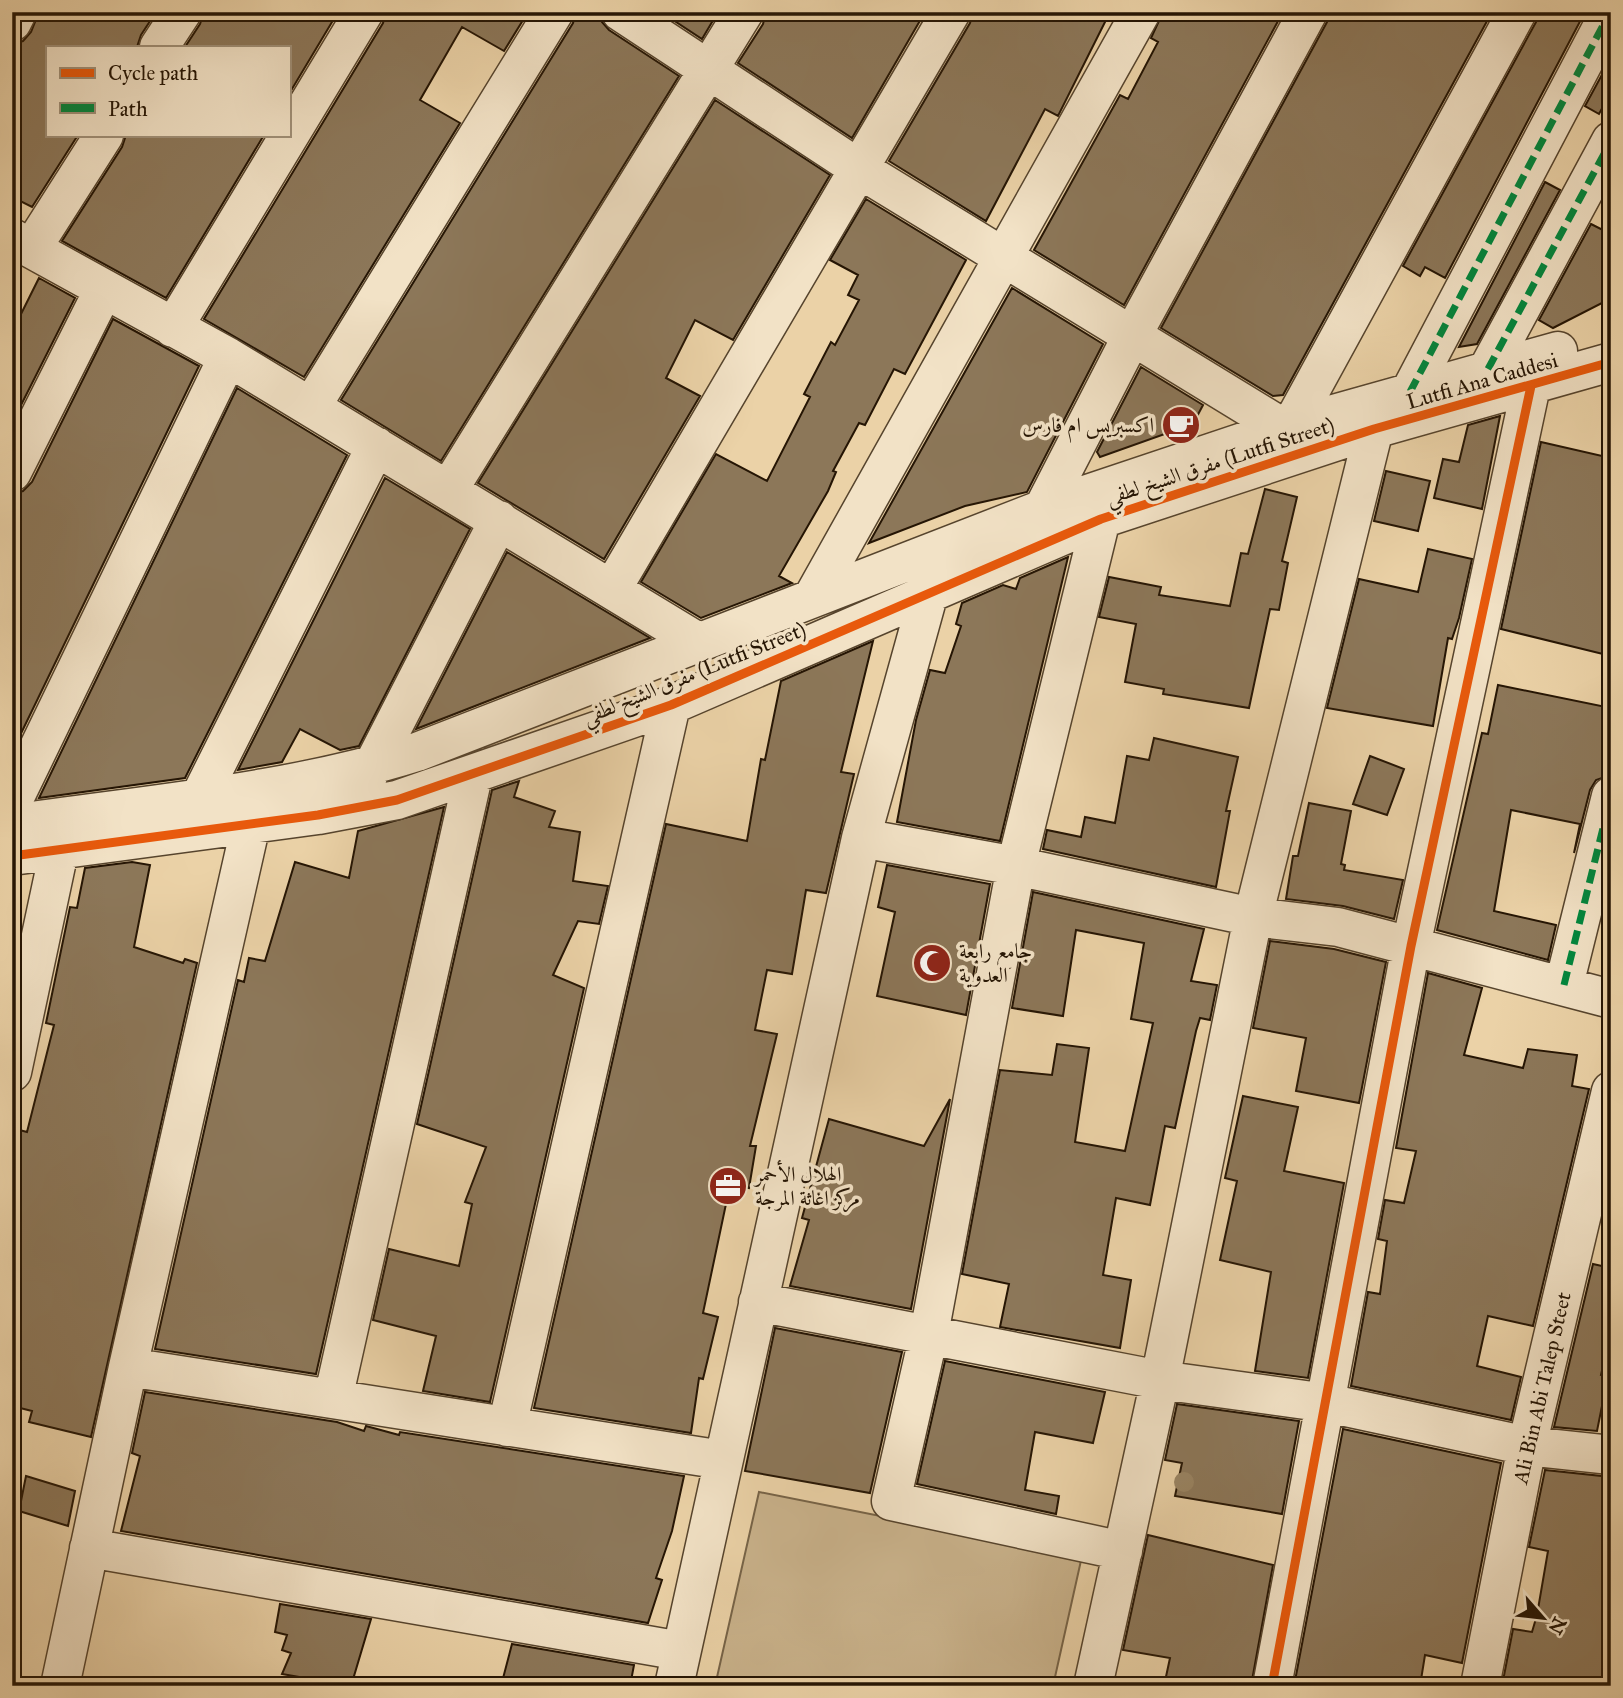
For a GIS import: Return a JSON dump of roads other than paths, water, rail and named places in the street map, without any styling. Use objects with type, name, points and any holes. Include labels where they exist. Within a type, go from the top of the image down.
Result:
[{"type":"street","points":[[12,22],[18,12]]},
{"type":"street","points":[[160,46],[181,12]]},
{"type":"street","points":[[290,135],[365,12]]},
{"type":"street","points":[[311,407],[554,12]]},
{"type":"street","points":[[621,12],[861,170],[1287,427]]},
{"type":"street","points":[[449,489],[744,12]]},
{"type":"street","points":[[612,589],[861,170],[951,12]]},
{"type":"street","points":[[813,597],[1141,12]]},
{"type":"street","points":[[1043,509],[1133,334],[1308,12]]},
{"type":"street","points":[[1287,427],[1517,12]]},
{"type":"street","points":[[1410,392],[1610,12]]},
{"type":"street","points":[[103,136],[22,243],[228,357],[698,642]]},
{"type":"street","points":[[173,328],[290,136]]},
{"type":"street","points":[[1488,369],[1611,141]]},
{"type":"street","points":[[12,472],[104,289]]},
{"type":"street","points":[[12,824],[200,797],[371,767],[417,752],[1043,509],[1287,427],[1611,337]]},
{"type":"street","points":[[12,803],[228,357]]},
{"type":"street","name":"Lutfi Ana Caddesi","points":[[1369,431],[1611,362]]},
{"type":"street","points":[[1272,1686],[1326,1404],[1346,1279],[1411,946],[1531,386]]},
{"type":"street","points":[[1093,1686],[1160,1380],[1253,917],[1369,431]]},
{"type":"street","name":"مفرق الشيخ لطفي (Lutfi Street)","points":[[12,856],[251,824],[397,800],[671,705],[1101,519],[1369,431]]},
{"type":"street","points":[[200,797],[376,446]]},
{"type":"street","points":[[1101,519],[1016,866],[929,1334],[891,1501],[1123,1550]]},
{"type":"street","points":[[352,808],[499,520]]},
{"type":"street","points":[[89,1548],[677,1668],[861,838],[928,596]]},
{"type":"street","points":[[507,1427],[671,705]]},
{"type":"street","points":[[333,1399],[472,776]]},
{"type":"street","points":[[1564,985],[1611,796]]},
{"type":"street","points":[[60,1686],[128,1367],[251,824]]},
{"type":"street","points":[[861,838],[1016,866],[1253,917],[1338,927],[1611,999]]},
{"type":"street","points":[[12,1072],[59,850]]},
{"type":"street","name":"Ali Bin Abi Talep Steet","points":[[1479,1686],[1527,1446],[1611,1091]]},
{"type":"street","points":[[758,1302],[1160,1380],[1326,1404],[1527,1446],[1611,1455]]},
{"type":"street","points":[[128,1367],[723,1460]]},
{"type":"place","name":"اكسبريس ام فارس","points":[[1181,425]]},
{"type":"place","name":"جامع رابعة العدوية","points":[[932,963]]},
{"type":"place","name":"الهلال الأحمر مركز اغاثة المرجة","points":[[728,1186]]}]
